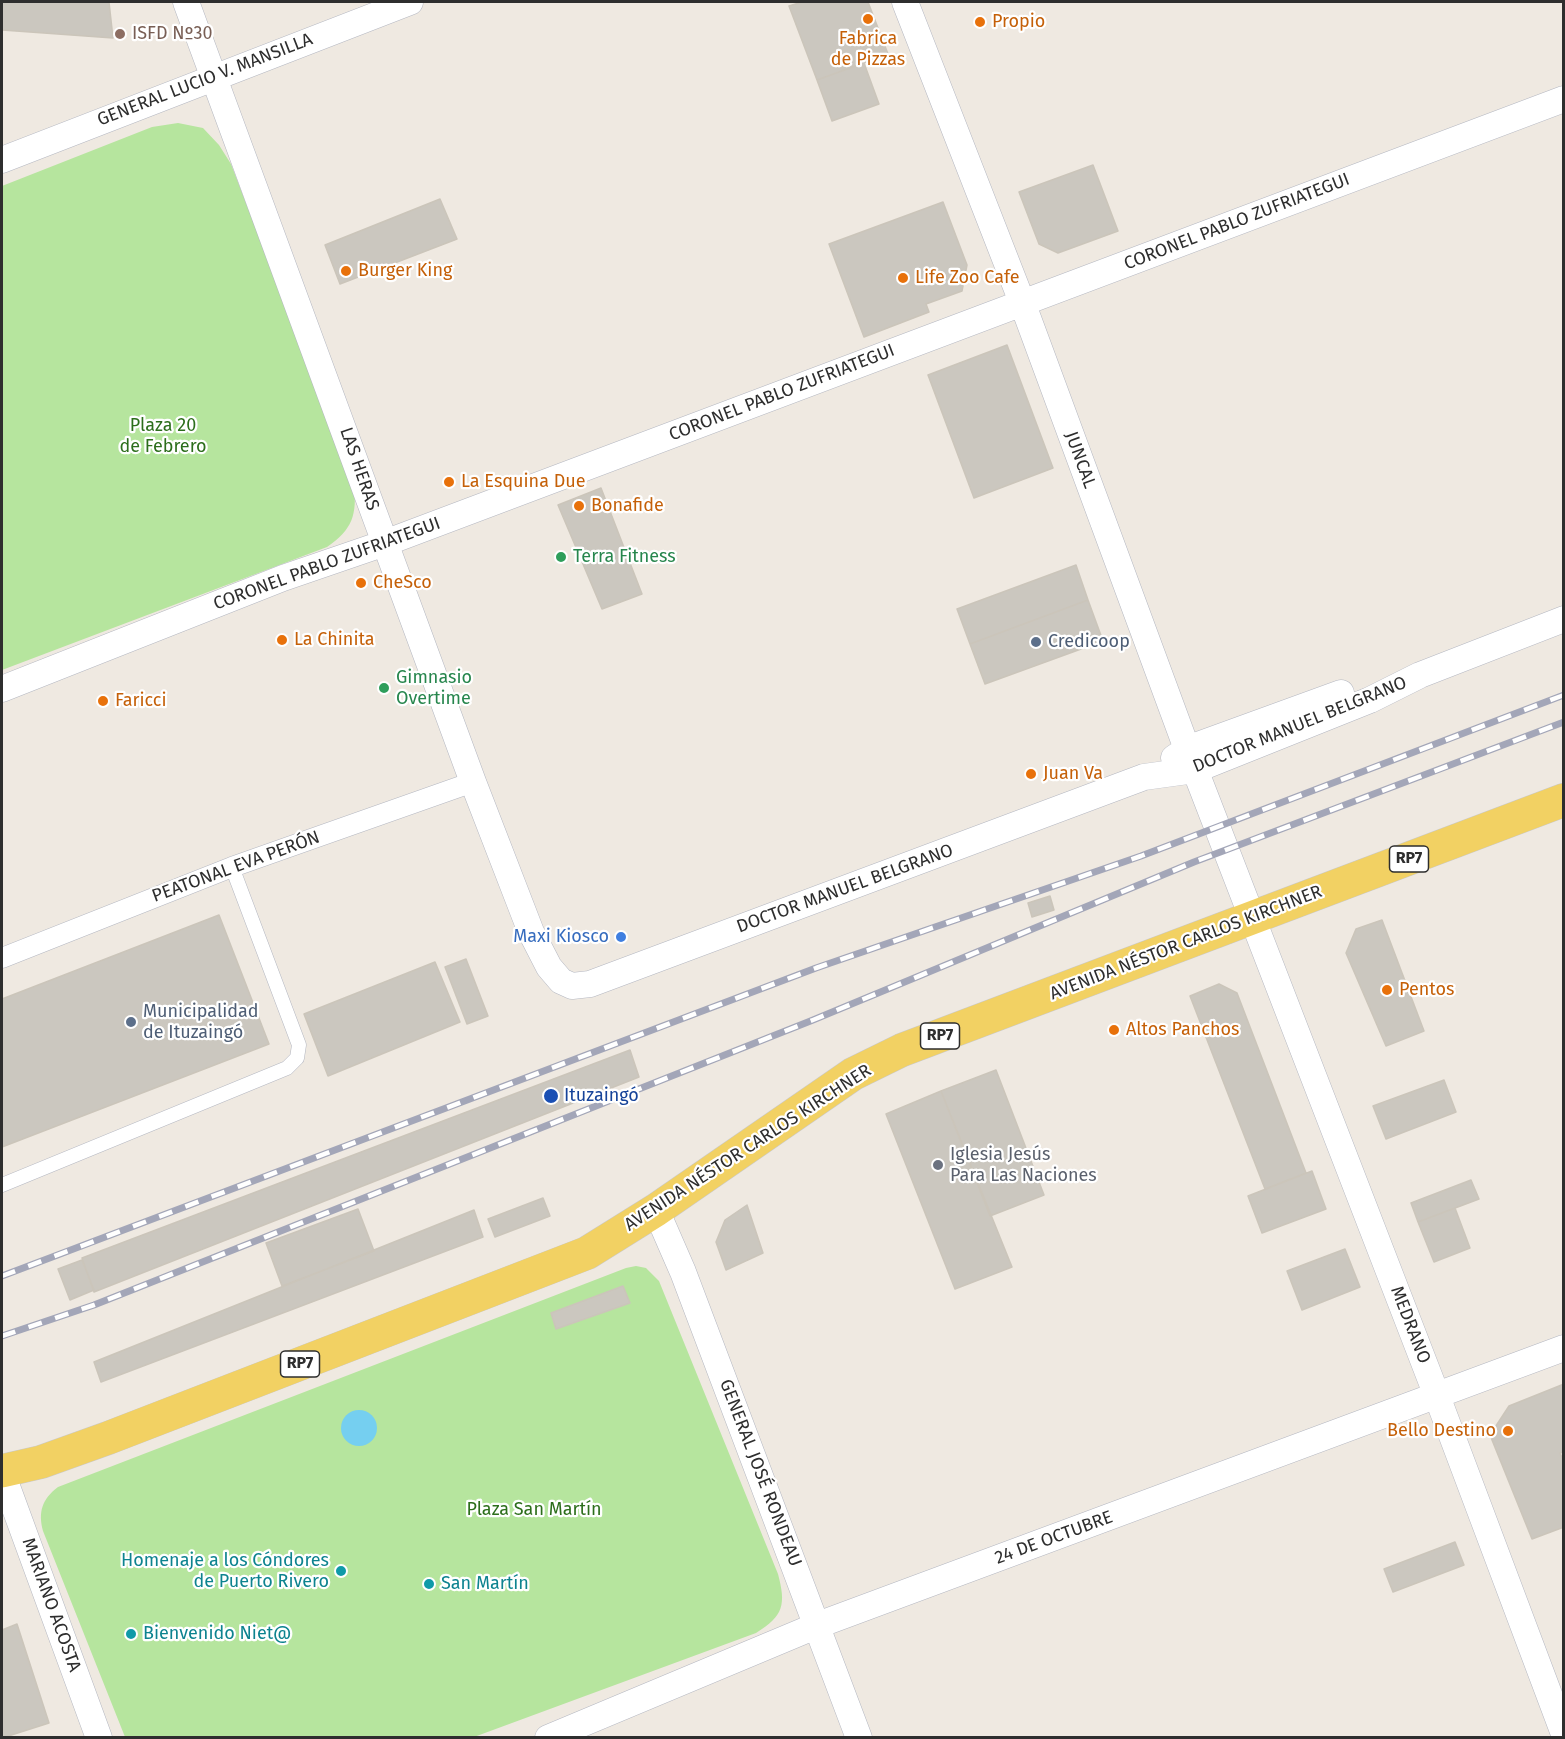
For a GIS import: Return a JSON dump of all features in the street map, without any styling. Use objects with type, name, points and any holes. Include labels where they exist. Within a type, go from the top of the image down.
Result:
[{"type":"main road","name":"AVENIDA NÉSTOR CARLOS KIRCHNER","points":[[2,1472],[41,1462],[108,1438],[587,1253],[656,1210],[853,1074],[902,1050],[1563,800]]},
{"type":"street","name":"LAS HERAS","points":[[186,2],[473,782],[531,932],[549,968]]},
{"type":"street","name":"GENERAL LUCIO V. MANSILLA","points":[[2,160],[410,2]]},
{"type":"street","name":"JUNCAL","points":[[905,2],[1022,302],[1191,760],[1254,918]]},
{"type":"street","name":"CORONEL PABLO ZUFRIATEGUI","points":[[2,689],[273,582],[385,543],[1563,99]]},
{"type":"street","name":"DOCTOR MANUEL BELGRANO","points":[[549,968],[561,981],[572,986],[590,984],[1144,777],[1370,700],[1420,675],[1563,619]]},
{"type":"street","name":"PEATONAL EVA PERÓN","points":[[2,958],[232,867],[473,782]]},
{"type":"street","name":"MEDRANO","points":[[1254,918],[1437,1396],[1563,1734]]},
{"type":"street","name":"GENERAL JOSÉ RONDEAU","points":[[656,1210],[683,1272],[860,1737]]},
{"type":"street","name":"24 DE OCTUBRE","points":[[548,1737],[818,1625],[1563,1348]]},
{"type":"street","name":"MARIANO ACOSTA","points":[[2,1472],[99,1737]]},
{"type":"lane","points":[[2,1185],[287,1068],[297,1058],[299,1045],[232,867]]},
{"type":"green space","name":"Plaza 20 de Febrero","points":[[178,123],[203,128],[219,145],[231,164],[354,484],[354,513],[343,534],[327,547],[2,670],[2,186],[152,127]]},
{"type":"green space","name":"Plaza San Martín","points":[[636,1266],[646,1268],[659,1281],[778,1574],[782,1601],[772,1621],[756,1633],[474,1737],[125,1737],[43,1531],[41,1512],[48,1496],[58,1487]]},
{"type":"water","points":[[359,1410],[372,1415],[377,1428],[372,1441],[359,1446],[346,1441],[341,1428],[346,1415]]},
{"type":"building","points":[[2,2],[109,2],[113,38],[2,30]]},
{"type":"building","points":[[802,2],[868,2],[888,54],[817,80],[789,6]]},
{"type":"building","points":[[864,63],[879,104],[832,121],[817,80]]},
{"type":"building","points":[[1093,165],[1118,231],[1058,253],[1039,244],[1019,192]]},
{"type":"building","points":[[440,199],[457,239],[340,284],[325,245]]},
{"type":"building","name":"Life Zoo Cafe","points":[[943,202],[967,265],[962,291],[926,304],[929,312],[864,337],[829,244]]},
{"type":"building","points":[[1007,345],[1053,468],[974,498],[928,375]]},
{"type":"building","points":[[601,488],[642,594],[602,609],[558,505]]},
{"type":"building","points":[[1076,565],[1088,600],[970,644],[957,609]]},
{"type":"building","name":"Credicoop","points":[[1088,600],[1103,641],[985,684],[970,644]]},
{"type":"building","points":[[1050,896],[1054,910],[1032,917],[1028,903]]},
{"type":"building","name":"Municipalidad de Ituzaingó","points":[[219,915],[269,1044],[2,1147],[2,999]]},
{"type":"building","points":[[1382,920],[1424,1031],[1386,1046],[1346,953],[1356,929]]},
{"type":"building","points":[[466,959],[488,1016],[467,1024],[445,967]]},
{"type":"building","points":[[435,962],[460,1022],[328,1076],[304,1014]]},
{"type":"building","points":[[1219,984],[1237,993],[1306,1173],[1265,1189],[1190,996]]},
{"type":"building","points":[[630,1050],[639,1077],[94,1292],[82,1258]]},
{"type":"building","points":[[996,1070],[1044,1195],[990,1216],[941,1091]]},
{"type":"building","points":[[1444,1080],[1456,1112],[1386,1139],[1373,1106]]},
{"type":"building","name":"Iglesia Jesús Para Las Naciones","points":[[941,1091],[1012,1267],[955,1289],[886,1114]]},
{"type":"building","points":[[1312,1171],[1326,1209],[1262,1233],[1248,1196]]},
{"type":"building","points":[[1471,1180],[1479,1199],[1418,1222],[1411,1203]]},
{"type":"building","points":[[543,1198],[550,1216],[495,1237],[488,1219]]},
{"type":"building","points":[[747,1205],[763,1253],[726,1270],[716,1242],[725,1220]]},
{"type":"building","points":[[1455,1208],[1470,1248],[1434,1262],[1418,1222]]},
{"type":"building","points":[[358,1209],[374,1251],[282,1286],[266,1243]]},
{"type":"building","points":[[474,1210],[483,1237],[101,1382],[94,1362]]},
{"type":"building","points":[[1345,1249],[1360,1287],[1302,1310],[1287,1271]]},
{"type":"building","points":[[82,1260],[94,1290],[70,1300],[58,1269]]},
{"type":"building","points":[[623,1286],[630,1303],[556,1329],[551,1313]]},
{"type":"building","points":[[1564,1384],[1564,1452],[1560,1453],[1564,1462],[1564,1527],[1532,1539],[1490,1435],[1509,1406]]},
{"type":"building","points":[[1455,1542],[1464,1565],[1393,1592],[1384,1569]]},
{"type":"building","points":[[17,1624],[49,1723],[2,1738],[2,1630]]},
{"type":"railway","points":[[2,1276],[816,968],[1141,856],[1564,695]]},
{"type":"railway","points":[[2,1336],[94,1305],[813,1020],[1194,862],[1564,722]]},
{"type":"place","name":"Fabrica de Pizzas","points":[[868,19]]},
{"type":"place","name":"Propio","points":[[980,22]]},
{"type":"place","name":"ISFD Nº30","points":[[120,34]]},
{"type":"place","name":"Burger King","points":[[346,271]]},
{"type":"place","name":"Life Zoo Cafe","points":[[903,278]]},
{"type":"place","name":"La Esquina Due","points":[[449,482]]},
{"type":"place","name":"Bonafide","points":[[579,506]]},
{"type":"place","name":"Terra Fitness","points":[[561,557]]},
{"type":"place","name":"CheSco","points":[[361,583]]},
{"type":"place","name":"La Chinita","points":[[282,640]]},
{"type":"place","name":"Credicoop","points":[[1036,642]]},
{"type":"place","name":"Gimnasio Overtime","points":[[384,688]]},
{"type":"place","name":"Faricci","points":[[103,701]]},
{"type":"place","name":"Juan Va","points":[[1031,774]]},
{"type":"place","name":"Maxi Kiosco","points":[[621,937]]},
{"type":"place","name":"Pentos","points":[[1387,990]]},
{"type":"place","name":"Municipalidad de Ituzaingó","points":[[131,1022]]},
{"type":"place","name":"Altos Panchos","points":[[1114,1030]]},
{"type":"place","name":"Ituzaingó","points":[[551,1096]]},
{"type":"place","name":"Iglesia Jesús Para Las Naciones","points":[[938,1165]]},
{"type":"place","name":"Bello Destino","points":[[1508,1431]]},
{"type":"place","name":"Homenaje a los Cóndores de Puerto Rivero","points":[[341,1571]]},
{"type":"place","name":"San Martín","points":[[429,1584]]},
{"type":"place","name":"Bienvenido Niet@","points":[[131,1634]]}]
